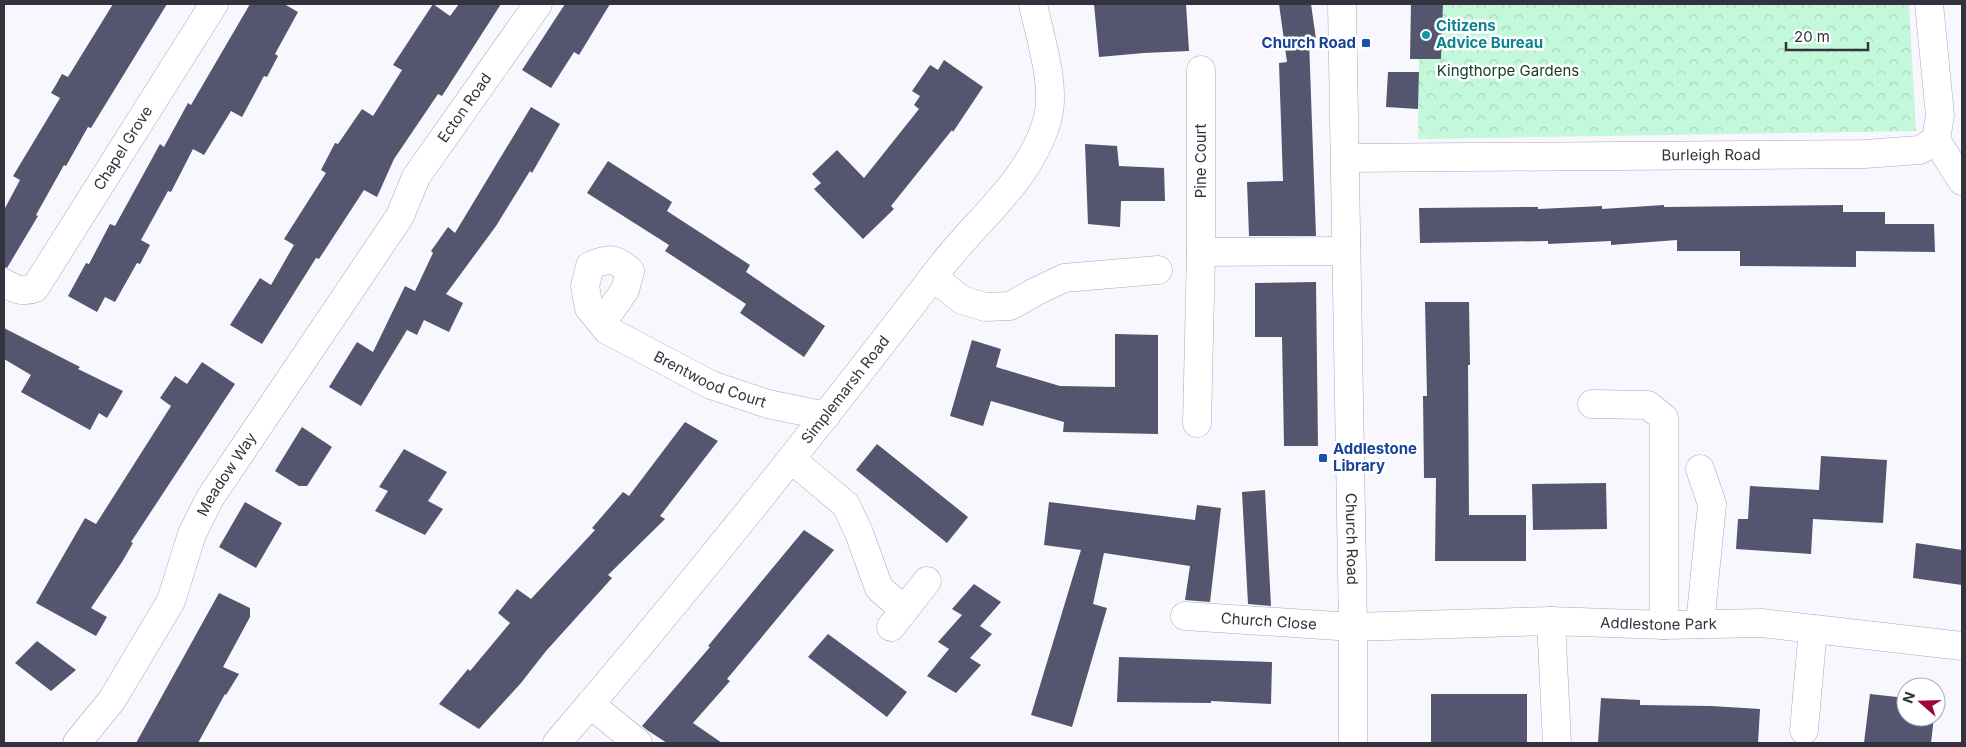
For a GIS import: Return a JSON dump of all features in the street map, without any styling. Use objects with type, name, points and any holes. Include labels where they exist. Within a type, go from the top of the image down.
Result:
[{"type":"street","name":"Chapel Grove","points":[[16,287],[35,288],[214,4]]},
{"type":"street","name":"Ecton Road","points":[[400,216],[416,177],[538,4]]},
{"type":"street","name":"Simplemarsh Road","points":[[557,743],[826,416],[933,277],[1011,189],[1036,148],[1047,120],[1050,96],[1033,4]]},
{"type":"street","name":"Church Road","points":[[1342,4],[1353,627],[1353,743]]},
{"type":"street","points":[[1929,4],[1940,115],[1936,140],[1962,180]]},
{"type":"street","name":"Pine Court","points":[[1198,423],[1201,252],[1201,70]]},
{"type":"street","name":"Burleigh Road","points":[[1346,158],[1864,154],[1920,150],[1936,140]]},
{"type":"street","name":"Meadow Way","points":[[77,743],[112,700],[171,601],[192,534],[210,498],[400,216]]},
{"type":"street","points":[[1201,252],[1345,251]]},
{"type":"street","points":[[933,277],[962,300],[985,307],[1010,306],[1064,278],[1158,270]]},
{"type":"street","name":"Brentwood Court","points":[[602,323],[608,330],[711,385],[768,404],[826,416]]},
{"type":"street","points":[[1592,404],[1648,405],[1664,418],[1664,625]]},
{"type":"street","points":[[791,459],[846,505],[859,533],[878,588],[898,619],[927,581]]},
{"type":"street","points":[[1700,470],[1712,504],[1700,624]]},
{"type":"street","name":"Church Close","points":[[1185,616],[1353,627]]},
{"type":"street","points":[[1551,621],[1557,743]]},
{"type":"street","name":"Addlestone Park","points":[[1353,627],[1551,621],[1664,625],[1762,623],[1962,646]]},
{"type":"street","points":[[1804,730],[1813,629]]},
{"type":"street","points":[[590,704],[638,743]]},
{"type":"green space","name":"Kingthorpe Gardens","points":[[1443,4],[1909,4],[1916,131],[1418,139],[1419,59],[1441,59]]},
{"type":"building","points":[[113,4],[167,4],[91,128],[88,127],[66,166],[64,165],[36,215],[38,216],[7,268],[4,267],[4,210],[20,180],[13,176],[60,98],[51,93],[62,74],[68,77]]},
{"type":"building","points":[[250,4],[284,4],[298,12],[275,54],[278,56],[267,77],[264,76],[242,117],[231,111],[204,155],[193,149],[171,192],[168,191],[141,240],[150,245],[140,264],[137,263],[115,302],[105,297],[97,312],[68,296],[86,263],[89,264],[110,224],[115,226],[160,144],[164,147],[188,103],[191,105]]},
{"type":"building","points":[[433,4],[450,16],[459,4],[501,4],[442,96],[438,94],[394,159],[377,197],[364,190],[319,259],[316,258],[262,344],[230,325],[260,278],[271,285],[294,245],[284,239],[326,173],[321,170],[335,143],[338,144],[362,109],[373,116],[402,70],[393,65]]},
{"type":"building","points":[[565,4],[610,4],[579,55],[574,52],[551,88],[522,70]]},
{"type":"building","points":[[1094,4],[1186,4],[1189,51],[1099,57]]},
{"type":"building","points":[[1279,4],[1311,4],[1316,39],[1309,40],[1316,236],[1249,236],[1247,182],[1283,181],[1279,63],[1287,62]]},
{"type":"building","name":"Citizens Advice Bureau","points":[[1411,4],[1443,4],[1441,59],[1410,59]]},
{"type":"building","points":[[944,60],[983,87],[953,132],[952,130],[891,206],[894,209],[863,239],[814,189],[821,183],[812,174],[837,150],[864,178],[919,109],[914,105],[920,96],[912,91],[930,65],[938,70]]},
{"type":"building","points":[[1388,72],[1419,72],[1418,109],[1386,107]]},
{"type":"building","points":[[531,107],[560,124],[532,173],[530,171],[496,226],[446,294],[463,303],[449,332],[424,320],[417,335],[407,330],[361,406],[329,387],[357,342],[373,352],[405,286],[415,291],[433,253],[431,251],[448,227],[455,233]]},
{"type":"building","points":[[1085,144],[1117,146],[1119,166],[1164,168],[1165,201],[1121,201],[1120,227],[1088,224]]},
{"type":"building","points":[[608,161],[672,202],[667,211],[750,265],[746,272],[825,326],[804,357],[740,313],[746,304],[665,251],[669,245],[587,193]]},
{"type":"building","points":[[1664,205],[1664,207],[1843,205],[1843,212],[1885,212],[1885,224],[1934,224],[1935,252],[1856,251],[1856,267],[1740,266],[1740,251],[1677,251],[1677,240],[1611,245],[1611,241],[1548,244],[1548,241],[1420,243],[1419,208],[1538,207],[1538,209],[1602,206],[1602,209]]},
{"type":"building","points":[[1316,282],[1318,446],[1284,446],[1282,337],[1255,337],[1255,283]]},
{"type":"building","points":[[1425,302],[1469,302],[1469,515],[1526,515],[1526,561],[1435,561],[1436,478],[1424,478],[1423,396],[1427,396]]},
{"type":"building","points":[[4,328],[80,367],[78,369],[123,391],[107,418],[99,413],[90,430],[21,392],[31,375],[4,359]]},
{"type":"building","points":[[1115,334],[1158,335],[1158,434],[1063,432],[1064,422],[991,401],[983,426],[950,416],[972,340],[1001,349],[996,367],[1060,386],[1115,387]]},
{"type":"building","points":[[202,362],[235,384],[131,542],[133,543],[122,562],[91,608],[107,617],[96,636],[36,603],[85,518],[96,524],[171,406],[160,398],[175,376],[187,384]]},
{"type":"building","points":[[685,422],[718,441],[660,516],[665,519],[608,575],[612,578],[479,729],[439,704],[468,669],[470,671],[510,623],[498,613],[517,589],[531,599],[595,530],[592,528],[623,492],[629,496]]},
{"type":"building","points":[[302,427],[332,447],[307,486],[299,486],[275,471]]},
{"type":"building","points":[[877,444],[968,517],[947,543],[856,470]]},
{"type":"building","points":[[404,449],[447,472],[428,501],[443,509],[425,535],[375,511],[388,491],[379,487]]},
{"type":"building","points":[[1821,456],[1887,460],[1883,523],[1813,519],[1811,554],[1736,549],[1738,519],[1748,519],[1750,486],[1819,490]]},
{"type":"building","points":[[1606,483],[1607,529],[1533,530],[1532,484]]},
{"type":"building","points":[[1265,490],[1271,606],[1248,604],[1242,492]]},
{"type":"building","points":[[245,502],[282,523],[256,568],[219,547]]},
{"type":"building","points":[[1049,502],[1195,520],[1197,505],[1221,508],[1210,602],[1185,600],[1190,566],[1104,553],[1093,604],[1107,608],[1072,727],[1031,715],[1081,550],[1044,545]]},
{"type":"building","points":[[804,530],[834,550],[727,679],[730,681],[693,723],[722,743],[667,743],[642,726],[710,647],[708,646]]},
{"type":"building","points":[[1916,543],[1962,550],[1962,585],[1913,578]]},
{"type":"building","points":[[974,584],[1001,602],[980,626],[992,634],[970,658],[981,665],[956,693],[927,676],[949,649],[938,642],[962,615],[952,609]]},
{"type":"building","points":[[219,593],[250,608],[250,617],[223,667],[239,674],[225,694],[198,743],[136,743]]},
{"type":"building","points":[[828,634],[907,692],[887,717],[808,657]]},
{"type":"building","points":[[37,641],[76,670],[51,691],[15,663]]},
{"type":"building","points":[[1119,657],[1272,662],[1271,704],[1211,701],[1211,703],[1117,702]]},
{"type":"building","points":[[1431,694],[1527,694],[1527,743],[1431,743]]},
{"type":"building","points":[[1870,694],[1896,697],[1896,727],[1933,727],[1931,743],[1864,743]]},
{"type":"building","points":[[1601,698],[1640,700],[1640,705],[1760,709],[1758,743],[1598,743]]},
{"type":"place","name":"Citizens Advice Bureau","points":[[1426,35]]},
{"type":"place","name":"Church Road","points":[[1366,43]]},
{"type":"place","name":"Addlestone Library","points":[[1323,458]]}]
